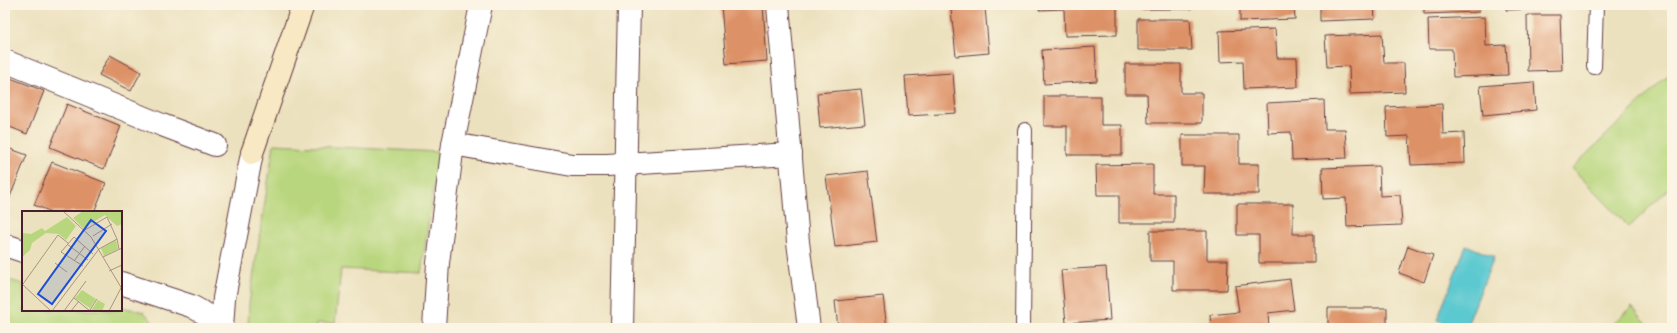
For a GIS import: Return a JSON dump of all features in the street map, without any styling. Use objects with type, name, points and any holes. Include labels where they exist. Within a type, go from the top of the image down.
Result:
[{"type":"street","points":[[122,283],[191,306],[222,325],[224,298],[252,153],[303,5]]},
{"type":"street","points":[[434,328],[438,263],[453,144],[481,5]]},
{"type":"street","points":[[622,328],[629,5]]},
{"type":"street","points":[[778,5],[798,242],[809,328]]},
{"type":"street","points":[[5,61],[215,145]]},
{"type":"street","points":[[453,144],[572,165],[626,164],[790,154]]},
{"type":"street","points":[[5,246],[22,251]]},
{"type":"lane","points":[[1594,67],[1596,5]]},
{"type":"lane","points":[[1023,328],[1025,130]]},
{"type":"green space","points":[[1672,72],[1672,186],[1629,227],[1572,168]]},
{"type":"green space","points":[[274,144],[439,152],[421,273],[341,269],[335,323],[317,323],[317,328],[248,328],[249,304]]},
{"type":"green space","points":[[5,279],[22,284],[22,311],[122,311],[122,307],[144,312],[158,328],[5,328]]},
{"type":"green space","points":[[1632,307],[1651,328],[1609,328]]},
{"type":"water","points":[[1466,245],[1494,257],[1466,328],[1459,328],[1437,320]]},
{"type":"building","points":[[721,5],[763,5],[767,61],[726,64]]},
{"type":"building","points":[[1039,5],[1117,6],[1117,35],[1065,36],[1064,9],[1039,10]]},
{"type":"building","points":[[1138,5],[1190,5],[1190,9],[1138,9]]},
{"type":"building","points":[[1240,5],[1294,5],[1295,19],[1240,21]]},
{"type":"building","points":[[1320,5],[1374,5],[1375,19],[1320,21]]},
{"type":"building","points":[[1424,5],[1479,5],[1479,12],[1424,14]]},
{"type":"building","points":[[1506,5],[1560,5],[1560,8],[1506,10]]},
{"type":"building","points":[[985,7],[989,53],[956,56],[951,10]]},
{"type":"building","points":[[1527,15],[1560,15],[1562,70],[1528,71]]},
{"type":"building","points":[[1485,17],[1486,46],[1506,45],[1508,75],[1453,77],[1452,49],[1429,49],[1428,19]]},
{"type":"building","points":[[1138,19],[1190,19],[1192,50],[1138,50]]},
{"type":"building","points":[[1275,29],[1277,58],[1297,58],[1298,87],[1244,89],[1243,61],[1220,62],[1219,31]]},
{"type":"building","points":[[1382,34],[1384,63],[1404,63],[1405,92],[1350,94],[1349,66],[1327,67],[1325,36]]},
{"type":"building","points":[[1095,47],[1097,81],[1044,84],[1042,50]]},
{"type":"building","points":[[110,55],[141,72],[131,91],[99,75]]},
{"type":"building","points":[[1125,64],[1181,64],[1181,93],[1202,93],[1202,123],[1148,123],[1147,94],[1125,94]]},
{"type":"building","points":[[953,73],[956,113],[908,116],[905,76]]},
{"type":"building","points":[[5,76],[44,91],[27,134],[5,125]]},
{"type":"building","points":[[1534,82],[1536,110],[1483,115],[1480,86]]},
{"type":"building","points":[[861,89],[865,124],[820,128],[817,93]]},
{"type":"building","points":[[1044,96],[1101,96],[1101,125],[1122,125],[1122,155],[1067,155],[1067,126],[1044,126]]},
{"type":"building","points":[[1324,100],[1325,129],[1345,129],[1347,158],[1292,160],[1291,132],[1268,133],[1267,103]]},
{"type":"building","points":[[67,104],[121,126],[104,169],[50,147]]},
{"type":"building","points":[[1442,104],[1443,134],[1464,133],[1465,163],[1411,165],[1409,136],[1387,137],[1386,107]]},
{"type":"building","points":[[1182,135],[1239,135],[1239,164],[1259,164],[1259,194],[1204,194],[1205,166],[1182,166]]},
{"type":"building","points":[[5,147],[27,155],[9,199],[5,197]]},
{"type":"building","points":[[52,162],[106,183],[94,211],[49,211],[34,205]]},
{"type":"building","points":[[1153,164],[1153,194],[1174,194],[1174,223],[1119,223],[1119,195],[1097,195],[1096,165]]},
{"type":"building","points":[[1379,166],[1380,196],[1400,195],[1402,225],[1347,227],[1346,198],[1323,199],[1322,168]]},
{"type":"building","points":[[868,171],[877,242],[835,247],[826,176]]},
{"type":"building","points":[[1237,204],[1293,204],[1293,234],[1314,234],[1314,263],[1259,263],[1259,235],[1237,235]]},
{"type":"building","points":[[1150,231],[1207,231],[1207,260],[1228,260],[1227,290],[1173,290],[1173,261],[1150,261]]},
{"type":"building","points":[[1408,246],[1433,255],[1424,282],[1399,273]]},
{"type":"building","points":[[1106,267],[1110,320],[1066,323],[1061,270]]},
{"type":"building","points":[[1290,279],[1294,310],[1268,313],[1269,328],[1211,328],[1210,315],[1239,312],[1235,286]]},
{"type":"building","points":[[883,296],[887,328],[838,328],[835,301]]},
{"type":"building","points":[[1328,308],[1387,308],[1387,328],[1328,328]]}]
